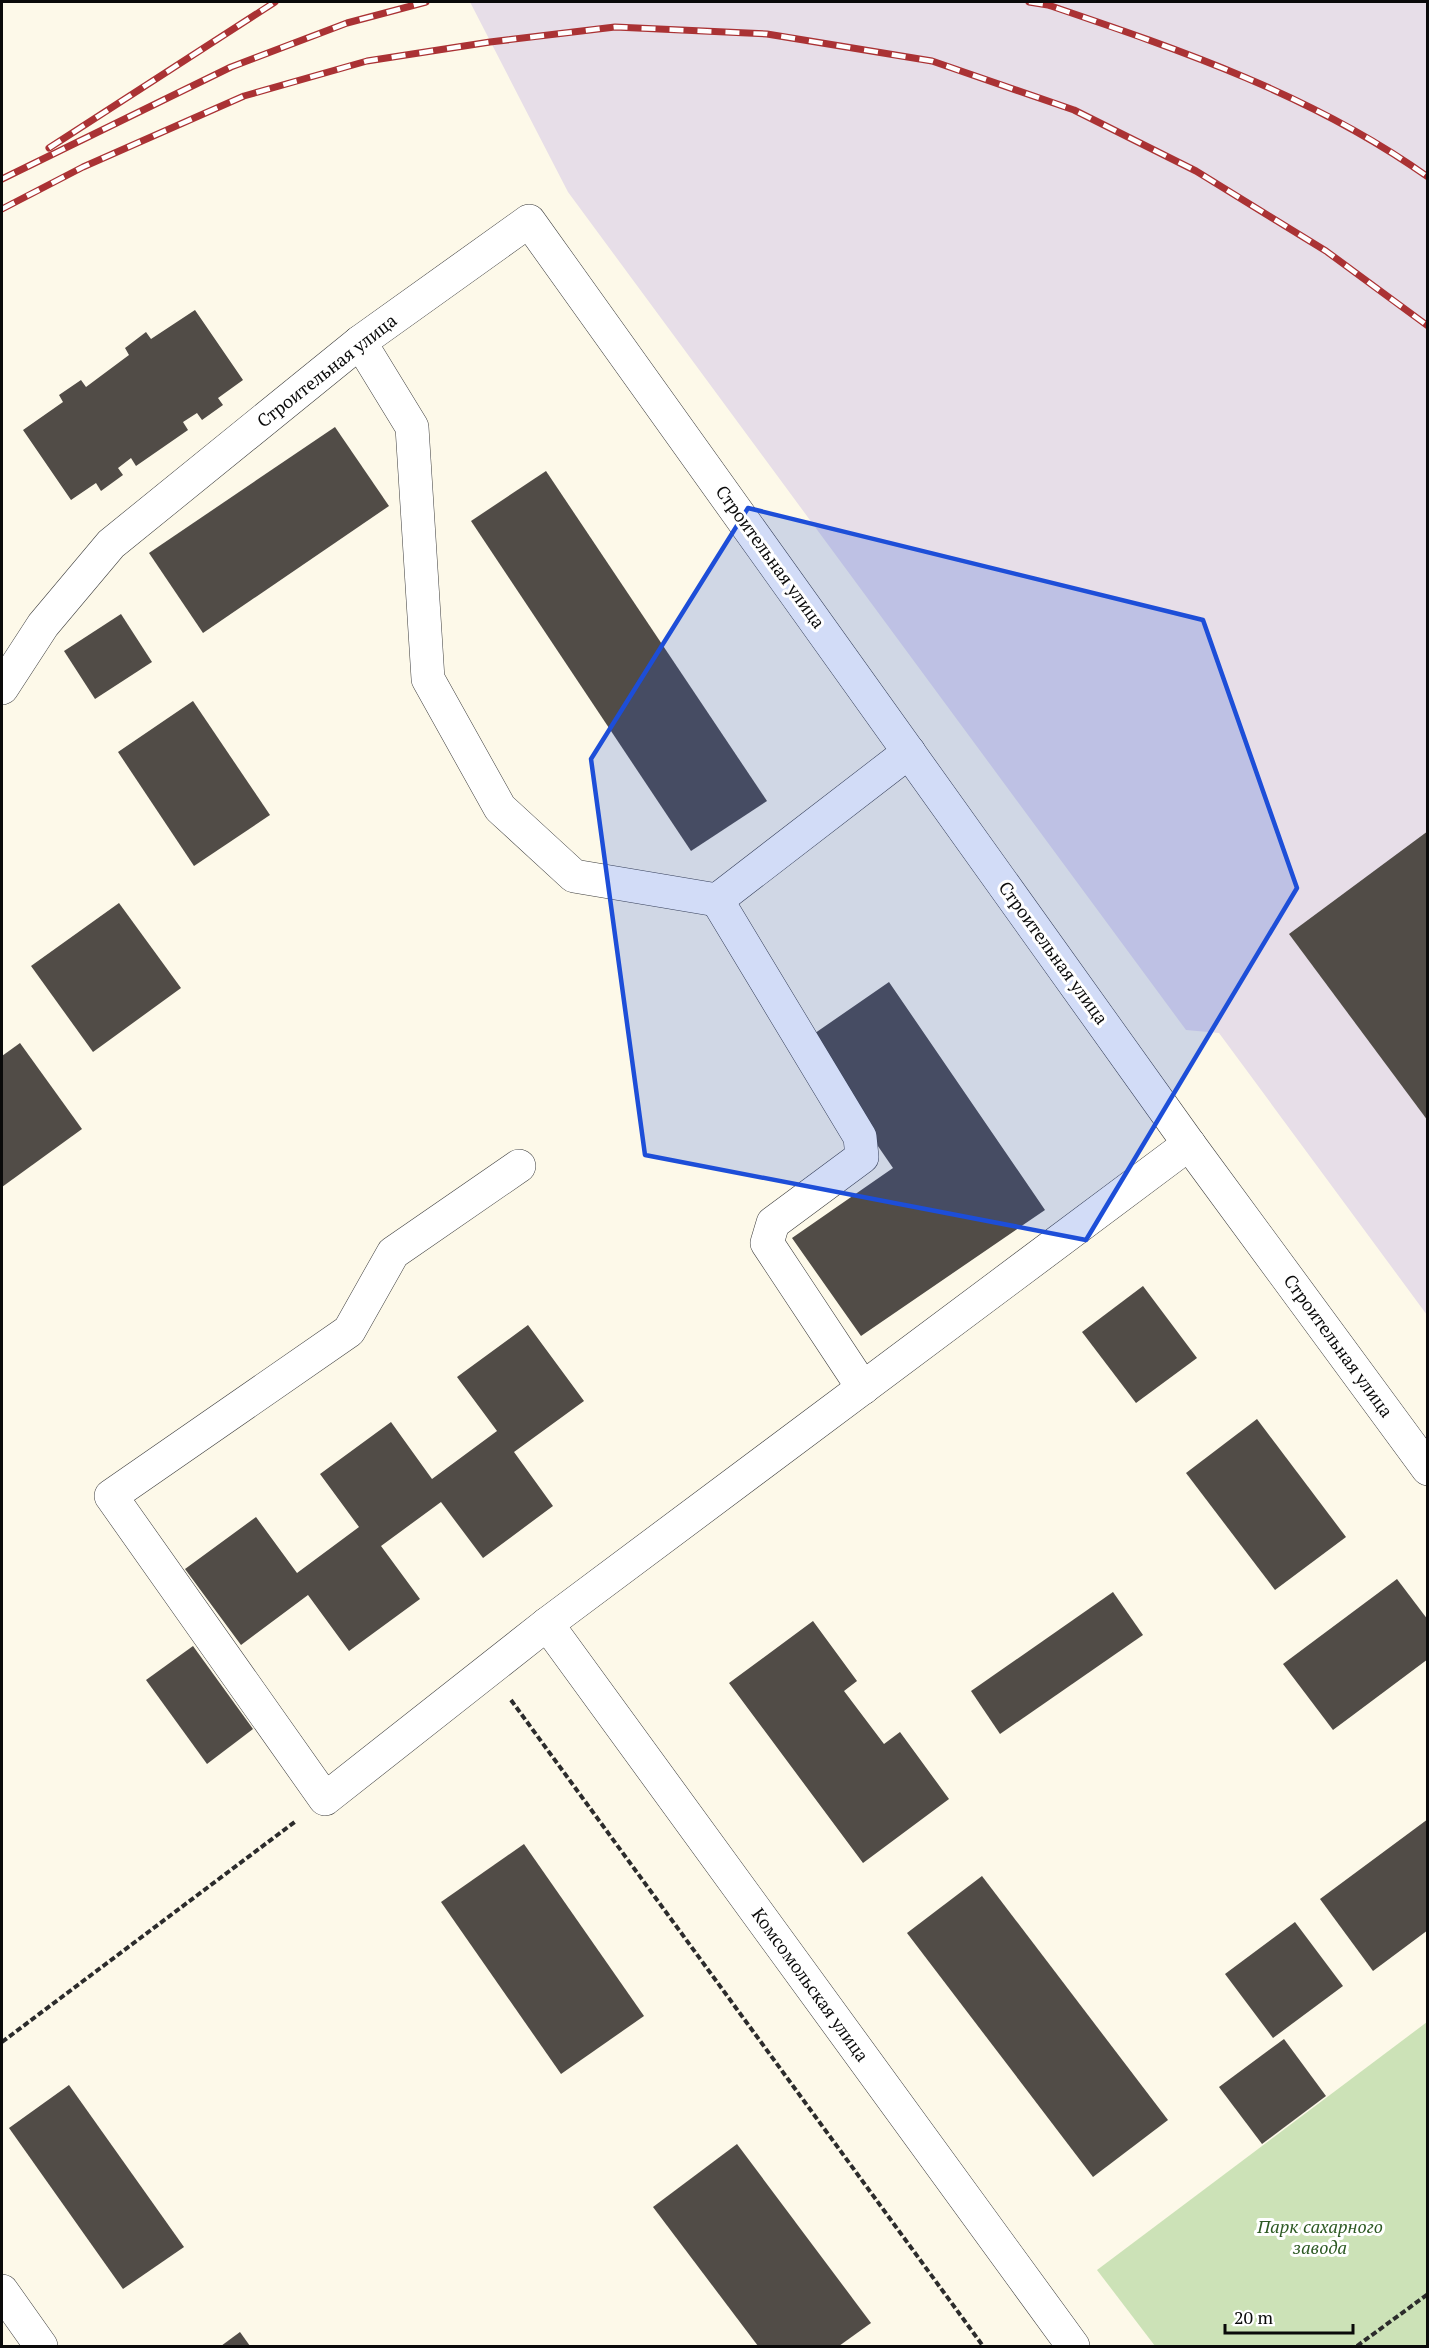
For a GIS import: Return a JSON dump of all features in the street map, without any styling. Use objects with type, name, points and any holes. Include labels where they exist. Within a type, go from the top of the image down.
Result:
[{"type":"street","name":"Строительная улица","points":[[2,688],[43,624],[111,544],[360,342],[529,221],[1189,1144],[1428,1469]]},
{"type":"street","points":[[360,342],[412,428],[428,679],[500,808],[574,876],[717,900],[909,752]]},
{"type":"street","points":[[717,900],[860,1137],[862,1157],[773,1223],[767,1243],[863,1388]]},
{"type":"street","points":[[519,1166],[393,1253],[349,1331],[111,1496],[325,1799],[547,1624],[1189,1144]]},
{"type":"street","name":"Комсомольская улица","points":[[547,1624],[1073,2346]]},
{"type":"street","points":[[2,2291],[41,2346]]},
{"type":"path","points":[[489,1670],[983,2346]]},
{"type":"path","points":[[2,2042],[325,1799]]},
{"type":"path","points":[[1357,2346],[1428,2294]]},
{"type":"highlighted area","points":[[748,508],[1203,620],[1297,888],[1086,1240],[645,1155],[591,759]]},
{"type":"shaded area","points":[[470,2],[1427,2],[1427,1315],[1219,1033],[1186,1030],[568,192]]},
{"type":"green space","name":"Парк сахарного завода","points":[[1427,2022],[1427,2346],[1155,2346],[1097,2270]]},
{"type":"building","points":[[195,310],[243,380],[218,398],[223,405],[202,420],[197,413],[183,422],[188,430],[136,466],[131,458],[118,468],[123,475],[101,491],[96,483],[71,500],[23,430],[63,402],[59,395],[81,380],[86,387],[129,355],[125,348],[146,332],[151,339]]},
{"type":"building","points":[[335,427],[389,506],[203,633],[149,553]]},
{"type":"building","points":[[546,471],[767,801],[691,851],[471,521]]},
{"type":"building","points":[[121,614],[152,662],[95,699],[64,651]]},
{"type":"building","points":[[193,701],[270,815],[194,866],[118,752]]},
{"type":"building","points":[[1428,831],[1428,1121],[1289,934]]},
{"type":"building","points":[[119,903],[181,988],[93,1052],[31,966]]},
{"type":"building","points":[[889,982],[1045,1210],[861,1336],[792,1238],[893,1168],[805,1040]]},
{"type":"building","points":[[20,1043],[82,1129],[2,1187],[2,1056]]},
{"type":"building","points":[[1143,1286],[1197,1358],[1136,1403],[1082,1332]]},
{"type":"building","points":[[528,1325],[584,1401],[514,1452],[553,1506],[483,1558],[441,1502],[381,1546],[420,1599],[349,1651],[308,1595],[241,1645],[185,1569],[256,1517],[297,1573],[359,1527],[320,1474],[391,1422],[432,1479],[497,1431],[457,1377]]},
{"type":"building","points":[[1257,1419],[1346,1537],[1275,1590],[1186,1473]]},
{"type":"building","points":[[1397,1579],[1428,1620],[1428,1659],[1333,1730],[1283,1664]]},
{"type":"building","points":[[1113,1592],[1143,1635],[1000,1734],[971,1691]]},
{"type":"building","points":[[813,1621],[857,1681],[844,1691],[884,1744],[900,1732],[949,1799],[863,1863],[729,1683]]},
{"type":"building","points":[[193,1646],[253,1729],[207,1764],[146,1680]]},
{"type":"building","points":[[1428,1819],[1428,1930],[1373,1971],[1320,1899]]},
{"type":"building","points":[[524,1844],[644,2016],[561,2074],[441,1902]]},
{"type":"building","points":[[982,1876],[1168,2120],[1093,2177],[907,1933]]},
{"type":"building","points":[[1295,1922],[1343,1986],[1273,2038],[1225,1974]]},
{"type":"building","points":[[1284,2039],[1326,2096],[1262,2144],[1219,2087]]},
{"type":"building","points":[[69,2085],[184,2247],[123,2289],[9,2128]]},
{"type":"building","points":[[737,2144],[871,2323],[839,2346],[758,2346],[653,2207]]},
{"type":"building","points":[[240,2332],[250,2346],[221,2346]]},
{"type":"railway","points":[[49,148],[275,2]]},
{"type":"railway","points":[[2,179],[231,67],[347,23],[426,2]]},
{"type":"railway","points":[[1029,2],[1048,5],[1147,39],[1292,98],[1384,148],[1428,177]]},
{"type":"railway","points":[[2,209],[83,167],[244,96],[367,61],[490,42],[615,27],[767,34],[932,61],[1074,110],[1196,171],[1326,251],[1428,326]]}]
